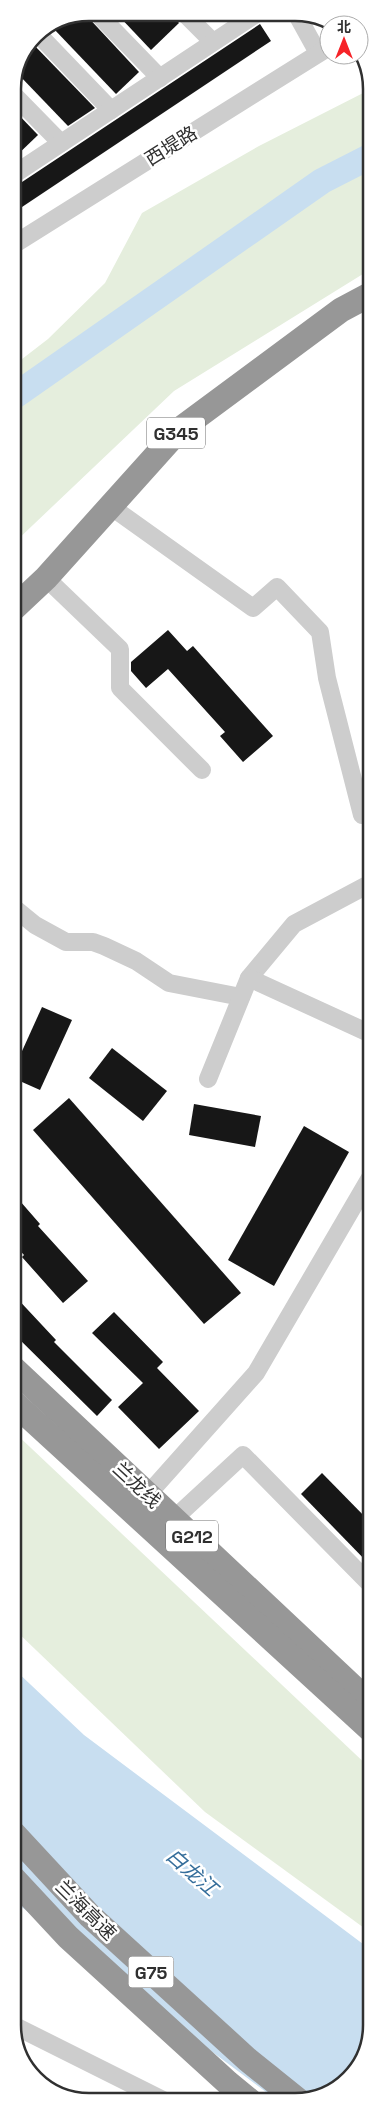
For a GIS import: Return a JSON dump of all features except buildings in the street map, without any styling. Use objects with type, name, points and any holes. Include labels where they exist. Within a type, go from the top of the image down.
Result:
[{"type":"highway","name":"G345","points":[[21,601],[46,578],[178,430],[341,310],[363,298]]},
{"type":"highway","name":"兰龙线","points":[[21,1377],[140,1503]]},
{"type":"highway","name":"兰龙线","points":[[21,1408],[140,1503],[363,1697]]},
{"type":"highway","name":"兰龙线","points":[[166,1526],[363,1722]]},
{"type":"highway","name":"兰海高速","points":[[21,1842],[90,1916],[248,2060],[289,2093]]},
{"type":"highway","name":"兰海高速","points":[[21,1887],[68,1938],[240,2093]]},
{"type":"street","points":[[105,21],[160,78]]},
{"type":"street","points":[[192,21],[213,42]]},
{"type":"street","points":[[21,170],[245,21]]},
{"type":"street","points":[[302,22],[319,45]]},
{"type":"street","points":[[43,40],[111,110]]},
{"type":"street","name":"西堤路","points":[[21,240],[319,53]]},
{"type":"street","points":[[21,102],[61,143]]},
{"type":"street","points":[[110,506],[253,608],[277,587],[320,632],[327,678],[362,815]]},
{"type":"street","points":[[46,578],[120,649],[120,688],[202,770]]},
{"type":"street","points":[[208,1079],[249,978],[294,924],[363,887]]},
{"type":"street","points":[[21,914],[35,925],[66,942],[93,942],[104,946],[136,961],[169,983],[241,997]]},
{"type":"street","points":[[249,978],[363,1030]]},
{"type":"street","points":[[140,1503],[256,1373],[363,1190]]},
{"type":"street","points":[[166,1526],[242,1455],[363,1578]]},
{"type":"street","points":[[22,2029],[149,2093]]},
{"type":"green space","points":[[363,93],[363,274],[174,391],[21,536],[21,360],[48,339],[105,283],[142,213],[259,146]]},
{"type":"green space","points":[[21,1439],[363,1761],[363,1927],[205,1812],[21,1636]]},
{"type":"water","name":"白龙江","points":[[21,1676],[84,1735],[363,1944],[363,2024],[358,2051],[346,2069],[325,2086],[303,2092],[267,2093],[69,1945],[21,1906]]},
{"type":"waterway","points":[[21,391],[322,181],[363,160]]}]
